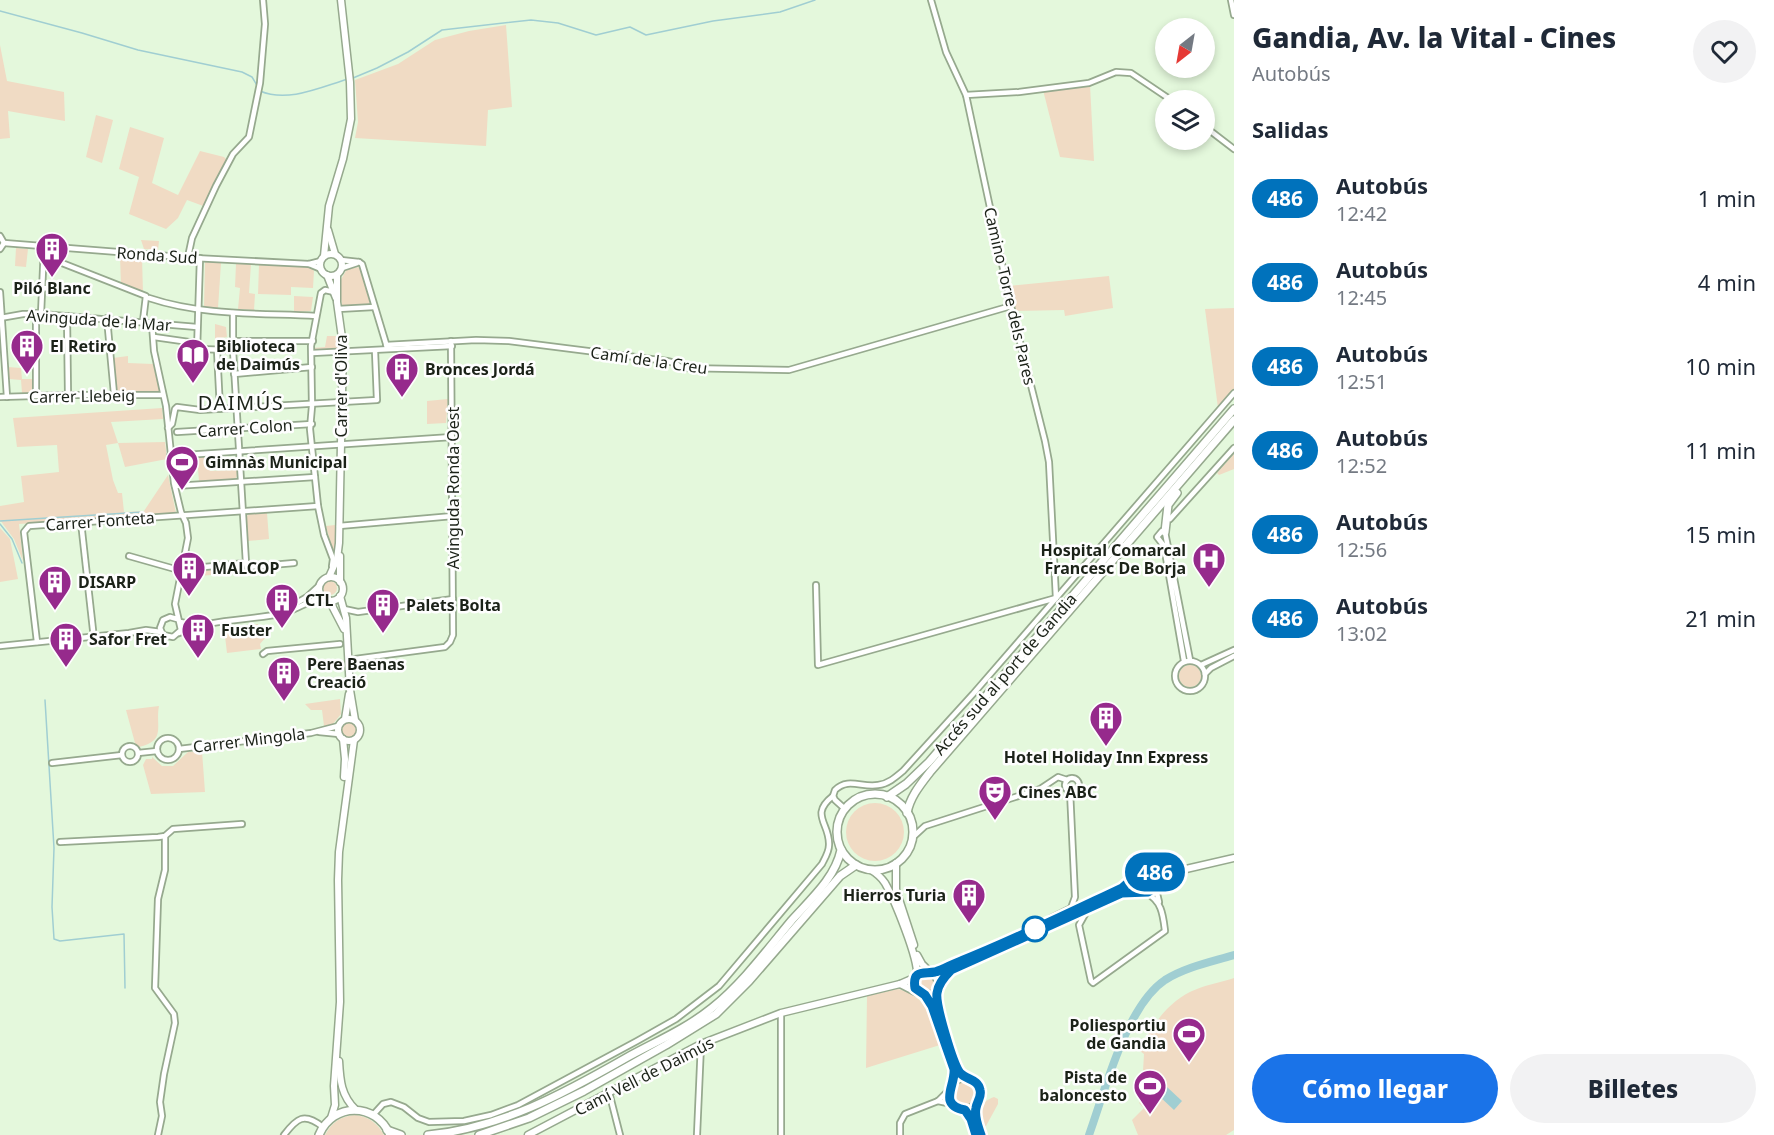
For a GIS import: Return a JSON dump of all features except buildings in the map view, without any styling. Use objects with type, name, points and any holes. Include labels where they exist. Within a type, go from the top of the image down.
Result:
[{"type":"highway","name":"Accés sud al port de Gandia","points":[[845,809],[861,797],[886,796],[916,775],[929,762],[1234,409]]},
{"type":"highway","name":"Accés sud al port de Gandia","points":[[907,813],[918,788],[930,772],[1234,420]]},
{"type":"highway","points":[[1165,532],[1166,514],[1172,499],[1226,430]]},
{"type":"highway","points":[[845,809],[838,824],[838,842],[841,850],[856,865],[871,870],[884,869],[896,863],[908,850],[912,838],[912,825],[907,813],[898,803],[886,796]]},
{"type":"highway","points":[[428,1135],[472,1129],[538,1105],[596,1076],[705,1014],[740,981],[816,893],[835,867],[841,850]]},
{"type":"highway","points":[[479,1135],[529,1118],[584,1091],[711,1018],[744,987],[840,876],[856,865]]},
{"type":"highway","points":[[319,1135],[331,1118],[347,1110],[356,1110],[373,1115],[388,1132],[401,1135]]},
{"type":"main road","points":[[327,226],[335,255],[341,260],[342,268],[337,275],[327,275],[321,269],[323,259],[327,226],[331,199],[349,134],[351,106],[341,0]]},
{"type":"main road","points":[[323,259],[335,255]]},
{"type":"main road","name":"Carrer d'Oliva","points":[[327,275],[337,302]]},
{"type":"main road","name":"Carrer d'Oliva","points":[[327,578],[337,559],[342,526],[341,445],[345,352],[337,302],[337,275]]},
{"type":"main road","name":"Carrer d'Oliva","points":[[339,543],[340,582]]},
{"type":"main road","points":[[341,822],[354,740],[359,735],[360,729],[355,720],[350,690],[345,633],[347,610],[340,596],[342,590],[340,582],[335,578],[327,578],[320,585],[320,592],[345,633]]},
{"type":"main road","points":[[326,599],[340,596]]},
{"type":"main road","points":[[331,1118],[334,1112],[340,1002],[338,880],[345,759],[338,726],[345,719],[350,690]]},
{"type":"main road","points":[[345,719],[355,720]]},
{"type":"main road","points":[[341,736],[354,740]]},
{"type":"main road","points":[[916,977],[922,972],[930,972],[990,949],[1122,888],[1131,880],[1134,873],[1141,869],[1152,872],[1173,872],[1234,858]]},
{"type":"main road","points":[[896,863],[896,890],[919,960],[938,978],[937,1005],[957,1068],[966,1078],[976,1082],[979,1086],[981,1096],[977,1103],[965,1110]]},
{"type":"main road","points":[[871,870],[881,878],[891,896],[916,962],[915,985],[918,991]]},
{"type":"main road","points":[[1152,872],[1155,884]]},
{"type":"main road","points":[[925,995],[932,994],[951,970],[1122,893],[1146,893],[1173,872]]},
{"type":"main road","points":[[1131,880],[1138,892]]},
{"type":"main road","name":"Camí Vell de Daimús","points":[[528,1135],[701,1044],[781,1013],[900,984],[916,977]]},
{"type":"main road","points":[[900,984],[925,995],[932,1006],[954,1069],[954,1082],[949,1090],[952,1104],[965,1110],[979,1135]]},
{"type":"main road","points":[[338,1052],[343,1093],[356,1110]]},
{"type":"main road","points":[[954,1082],[966,1078]]},
{"type":"main road","points":[[977,1103],[976,1117],[979,1135]]},
{"type":"street","points":[[188,257],[191,240],[233,154],[249,137],[260,87],[265,24],[264,0]]},
{"type":"street","name":"Camino Torre dels Pares","points":[[931,0],[946,52],[966,95],[1011,306],[1049,462],[1056,598]]},
{"type":"street","points":[[1231,0],[1234,15]]},
{"type":"street","points":[[966,95],[1020,92],[1089,83],[1113,72],[1123,71],[1131,73],[1156,90]]},
{"type":"street","points":[[1215,134],[1234,148]]},
{"type":"street","points":[[0,236],[4,243],[0,249]]},
{"type":"street","name":"Ronda Sud","points":[[4,243],[309,264]]},
{"type":"street","points":[[36,396],[38,313],[44,247]]},
{"type":"street","points":[[44,256],[173,306],[233,313],[316,316]]},
{"type":"street","points":[[196,347],[200,258]]},
{"type":"street","points":[[309,264],[323,259]]},
{"type":"street","points":[[341,260],[362,264],[387,347]]},
{"type":"street","points":[[342,268],[359,262]]},
{"type":"street","points":[[309,264],[321,269]]},
{"type":"street","points":[[42,288],[77,291]]},
{"type":"street","points":[[327,578],[333,566],[333,559],[324,535],[318,506],[310,429],[312,424],[312,353],[316,316],[320,295],[325,290],[334,292]]},
{"type":"street","points":[[0,292],[2,372],[7,397]]},
{"type":"street","points":[[143,321],[148,297]]},
{"type":"street","name":"Camí de la Creu","points":[[312,353],[375,351],[387,347],[495,341],[549,345],[667,361],[682,368],[789,370],[1011,306]]},
{"type":"street","points":[[338,309],[374,307]]},
{"type":"street","name":"Avinguda de la Mar","points":[[1,318],[38,313],[197,327]]},
{"type":"street","points":[[233,313],[234,374],[246,563],[247,567],[294,563]]},
{"type":"street","points":[[67,316],[68,395]]},
{"type":"street","points":[[107,318],[114,394]]},
{"type":"street","points":[[152,324],[154,353],[164,395],[175,486],[188,538],[175,604],[164,619],[161,632]]},
{"type":"street","points":[[154,337],[196,347],[233,350]]},
{"type":"street","points":[[233,341],[313,341]]},
{"type":"street","name":"Avinguda Ronda Oest","points":[[355,659],[445,646],[453,635],[452,344]]},
{"type":"street","points":[[217,350],[220,409]]},
{"type":"street","points":[[168,428],[172,424],[175,407],[196,406],[220,409],[378,400],[375,351]]},
{"type":"street","points":[[234,374],[312,368]]},
{"type":"street","points":[[373,1115],[382,1104],[391,1102],[429,1122],[464,1121],[498,1113],[550,1089],[676,1019],[719,986],[822,864],[829,845],[820,814],[823,803],[833,796],[839,786],[853,783],[878,786],[892,780],[903,771],[973,694],[1234,393]]},
{"type":"street","name":"Carrer Llebeig","points":[[0,398],[114,394],[164,395]]},
{"type":"street","name":"Carrer Colon","points":[[177,432],[312,424]]},
{"type":"street","points":[[170,456],[452,437]]},
{"type":"street","points":[[1170,519],[1234,448]]},
{"type":"street","points":[[175,486],[315,477]]},
{"type":"street","name":"Carrer Fonteta","points":[[37,642],[26,561],[25,530],[29,526],[318,506]]},
{"type":"street","points":[[342,526],[453,516]]},
{"type":"street","points":[[81,522],[93,630]]},
{"type":"street","points":[[1184,661],[1164,549],[1157,537],[1162,531],[1165,532],[1190,660]]},
{"type":"street","points":[[129,556],[183,570],[246,563]]},
{"type":"street","points":[[278,614],[307,597],[320,585]]},
{"type":"street","points":[[816,585],[818,665],[1056,598]]},
{"type":"street","points":[[0,646],[146,630],[161,632],[170,638],[198,625],[278,614],[314,600],[326,599]]},
{"type":"street","points":[[347,610],[361,612],[453,599]]},
{"type":"street","points":[[175,604],[181,627],[179,633]]},
{"type":"street","points":[[146,630],[164,619],[173,617],[198,625]]},
{"type":"street","points":[[263,654],[272,651],[340,644]]},
{"type":"street","points":[[1201,665],[1234,650]]},
{"type":"street","points":[[1205,674],[1211,668],[1234,656]]},
{"type":"street","points":[[1190,660],[1201,665],[1205,679],[1199,688],[1189,692],[1182,689],[1176,682],[1174,674],[1177,666],[1190,660]]},
{"type":"street","name":"Carrer Mingola","points":[[180,749],[319,732],[338,726]]},
{"type":"street","name":"Carrer Mingola","points":[[319,732],[341,736]]},
{"type":"street","points":[[167,738],[176,742],[180,749],[175,759],[167,761],[160,758],[157,751],[160,741],[167,738]]},
{"type":"street","points":[[122,755],[124,748],[129,746],[134,747],[138,753]]},
{"type":"street","points":[[138,753],[157,751]]},
{"type":"street","points":[[122,755],[130,762],[135,760],[138,753]]},
{"type":"street","points":[[52,763],[122,755]]},
{"type":"street","points":[[912,838],[926,826],[1036,790],[1058,777],[1067,780],[1073,778],[1078,782],[1076,790],[1070,791]]},
{"type":"street","points":[[1020,933],[1071,908],[1075,897],[1070,791],[1066,787],[1067,780]]},
{"type":"street","points":[[833,796],[845,809]]},
{"type":"street","points":[[60,842],[165,836],[173,830],[242,824]]},
{"type":"street","points":[[158,1135],[162,1116],[160,1102],[164,1074],[175,1023],[174,1014],[155,988],[158,899],[165,870],[165,836]]},
{"type":"street","points":[[1067,918],[1076,921],[1079,925],[1090,981],[1096,983],[1165,931],[1155,884]]},
{"type":"street","points":[[1146,893],[1160,904]]},
{"type":"street","points":[[1079,925],[1088,909]]},
{"type":"street","points":[[990,949],[1008,938]]},
{"type":"street","points":[[781,1013],[781,1135]]},
{"type":"street","points":[[697,1135],[701,1044]]},
{"type":"street","points":[[900,1135],[900,1123],[905,1114],[938,1101],[949,1090]]},
{"type":"street","points":[[609,1092],[620,1135]]},
{"type":"street","points":[[938,1101],[952,1104]]},
{"type":"street","points":[[284,1135],[299,1119],[311,1119],[323,1127]]},
{"type":"shaded area","points":[[506,25],[512,107],[488,110],[486,146],[355,138],[358,122],[355,80],[398,64],[435,40]]},
{"type":"shaded area","points":[[0,45],[7,81],[64,92],[65,121],[8,111],[10,138],[0,139]]},
{"type":"shaded area","points":[[1090,85],[1094,161],[1060,157],[1043,90]]},
{"type":"shaded area","points":[[96,115],[113,120],[102,163],[86,157]]},
{"type":"shaded area","points":[[130,127],[164,138],[152,183],[178,195],[200,151],[224,157],[228,161],[206,207],[187,200],[178,218],[166,229],[129,214],[139,177],[119,169]]},
{"type":"shaded area","points":[[141,240],[159,241],[158,250],[144,249]]},
{"type":"shaded area","points":[[16,248],[28,249],[26,267],[15,266]]},
{"type":"shaded area","points":[[120,256],[142,257],[143,293],[121,285]]},
{"type":"shaded area","points":[[205,262],[221,263],[218,308],[204,307]]},
{"type":"shaded area","points":[[236,264],[251,264],[249,293],[255,294],[254,310],[238,309],[240,288],[235,287]]},
{"type":"shaded area","points":[[259,265],[310,267],[314,271],[313,288],[291,287],[291,295],[258,294]]},
{"type":"shaded area","points":[[360,267],[370,304],[342,306],[339,283],[347,269]]},
{"type":"shaded area","points":[[1109,276],[1113,308],[1065,316],[1064,310],[1014,311],[1009,286]]},
{"type":"shaded area","points":[[294,296],[313,297],[311,311],[294,312]]},
{"type":"shaded area","points":[[1234,308],[1234,389],[1218,408],[1205,309]]},
{"type":"shaded area","points":[[215,324],[226,327],[227,337],[215,339]]},
{"type":"shaded area","points":[[327,336],[337,336],[338,349],[312,351],[313,348],[325,347]]},
{"type":"shaded area","points":[[128,356],[128,363],[153,364],[160,392],[117,391],[113,358]]},
{"type":"shaded area","points":[[8,367],[21,368],[22,379],[34,379],[34,393],[22,393],[21,380],[9,379]]},
{"type":"shaded area","points":[[448,399],[446,423],[427,424],[427,401]]},
{"type":"shaded area","points":[[162,408],[163,419],[111,422],[118,443],[106,445],[113,480],[118,493],[122,493],[124,512],[144,511],[168,475],[176,513],[19,524],[23,561],[14,539],[0,520],[0,506],[24,502],[21,476],[59,472],[57,445],[17,447],[13,418]]},
{"type":"shaded area","points":[[165,442],[167,459],[125,467],[118,443]]},
{"type":"shaded area","points":[[1234,454],[1234,469],[1219,475],[1217,473]]},
{"type":"shaded area","points":[[197,457],[209,457],[210,471],[237,470],[237,476],[235,479],[199,481]]},
{"type":"shaded area","points":[[267,513],[269,539],[248,541],[246,517],[249,514]]},
{"type":"shaded area","points":[[335,525],[335,550],[333,551],[326,526]]},
{"type":"shaded area","points":[[0,528],[10,539],[18,579],[0,582]]},
{"type":"shaded area","points":[[290,564],[290,566],[184,578],[186,573],[244,566],[246,569]]},
{"type":"shaded area","points":[[327,581],[333,581],[337,588],[333,595],[327,595],[323,591],[323,585]]},
{"type":"shaded area","points":[[258,624],[259,637],[266,637],[260,644],[261,649],[227,653],[224,628]]},
{"type":"shaded area","points":[[159,634],[160,639],[156,646],[134,639],[136,637]]},
{"type":"shaded area","points":[[1190,665],[1198,668],[1201,676],[1198,684],[1190,687],[1182,684],[1179,676],[1182,668]]},
{"type":"shaded area","points":[[340,699],[341,714],[333,724],[324,726],[322,710],[311,710],[305,704]]},
{"type":"shaded area","points":[[159,706],[157,736],[153,741],[139,747],[135,743],[126,710]]},
{"type":"shaded area","points":[[349,723],[354,725],[356,730],[354,735],[349,737],[344,735],[342,730],[344,725]]},
{"type":"shaded area","points":[[202,751],[205,792],[151,794],[143,765],[146,759],[152,759],[152,757],[162,766],[173,766],[188,752]]},
{"type":"shaded area","points":[[875,803],[886,805],[899,816],[904,832],[902,843],[891,856],[875,861],[864,859],[851,848],[846,832],[848,821],[859,808]]},
{"type":"shaded area","points":[[1142,873],[1148,873],[1152,880],[1148,887],[1142,887],[1138,883],[1138,877]]},
{"type":"shaded area","points":[[926,974],[934,979],[935,983],[930,991],[926,992],[918,987],[917,983],[922,975]]},
{"type":"shaded area","name":"Poliesportiu de Gandia","points":[[1234,978],[1234,1130],[1226,1135],[1138,1135],[1132,1120],[1144,1108],[1139,1103],[1144,1098],[1140,1093],[1145,1088],[1136,1078],[1143,1071],[1144,1054],[1140,1051],[1150,1032],[1162,1014],[1187,993]]},
{"type":"shaded area","points":[[898,989],[923,1003],[931,1017],[940,1045],[866,1068],[867,996]]},
{"type":"shaded area","points":[[965,1082],[974,1085],[977,1094],[974,1103],[965,1106],[956,1103],[953,1094],[956,1085]]},
{"type":"shaded area","points":[[994,1097],[998,1099],[998,1104],[986,1126],[983,1127],[980,1117],[981,1109],[985,1102]]},
{"type":"shaded area","points":[[356,1115],[372,1121],[384,1135],[325,1135],[337,1120]]},
{"type":"water","points":[[1167,1087],[1182,1101],[1174,1110],[1159,1096]]},
{"type":"waterway","points":[[353,78],[408,52],[442,30],[531,20],[558,23],[596,35],[630,27],[646,35],[713,21],[780,12],[815,0]]},
{"type":"waterway","points":[[0,11],[138,50],[242,72],[252,77],[258,87]]},
{"type":"waterway","points":[[260,91],[293,95],[348,79]]},
{"type":"waterway","points":[[0,521],[143,512]]},
{"type":"waterway","points":[[0,524],[12,539],[22,563]]},
{"type":"waterway","points":[[45,700],[54,848],[52,907],[54,939],[60,941],[124,934],[125,988]]},
{"type":"waterway","points":[[1089,1135],[1118,1051],[1139,1009],[1151,992],[1165,980],[1181,972],[1234,955]]},
{"type":"bus line","name":"486","points":[[976,1135],[971,1119],[965,1110],[956,1107],[950,1100],[949,1090],[954,1082],[954,1069],[932,1006],[925,995],[915,988],[917,976],[922,972],[932,972],[995,948],[1122,888],[1131,880],[1134,873],[1141,869],[1152,872],[1173,872],[1156,882],[1154,888],[1148,892],[1122,893],[1031,936],[951,970],[945,976],[937,990],[937,1005],[957,1068],[966,1078],[976,1082],[979,1086],[981,1096],[977,1103],[976,1117],[981,1135]]},
{"type":"place","name":"Piló Blanc","points":[[52,278]]},
{"type":"place","name":"El Retiro","points":[[27,375]]},
{"type":"place","name":"Biblioteca de Daimús","points":[[193,384]]},
{"type":"place","name":"Bronces Jordá","points":[[402,398]]},
{"type":"place","name":"Gimnàs Municipal","points":[[182,491]]},
{"type":"place","name":"Hospital Comarcal Francesc De Borja","points":[[1209,588]]},
{"type":"place","name":"MALCOP","points":[[189,597]]},
{"type":"place","name":"DISARP","points":[[55,611]]},
{"type":"place","name":"CTL","points":[[282,629]]},
{"type":"place","name":"Palets Bolta","points":[[383,634]]},
{"type":"place","name":"Fuster","points":[[198,659]]},
{"type":"place","name":"Safor Fret","points":[[66,668]]},
{"type":"place","name":"Pere Baenas Creació","points":[[284,702]]},
{"type":"place","name":"Hotel Holiday Inn Express","points":[[1106,747]]},
{"type":"place","name":"Cines ABC","points":[[995,821]]},
{"type":"place","name":"Hierros Turia","points":[[969,924]]},
{"type":"place","name":"Poliesportiu de Gandia","points":[[1189,1063]]},
{"type":"place","name":"Pista de baloncesto","points":[[1150,1115]]},
{"type":"district","name":"DAIMÚS","points":[[241,402]]}]
